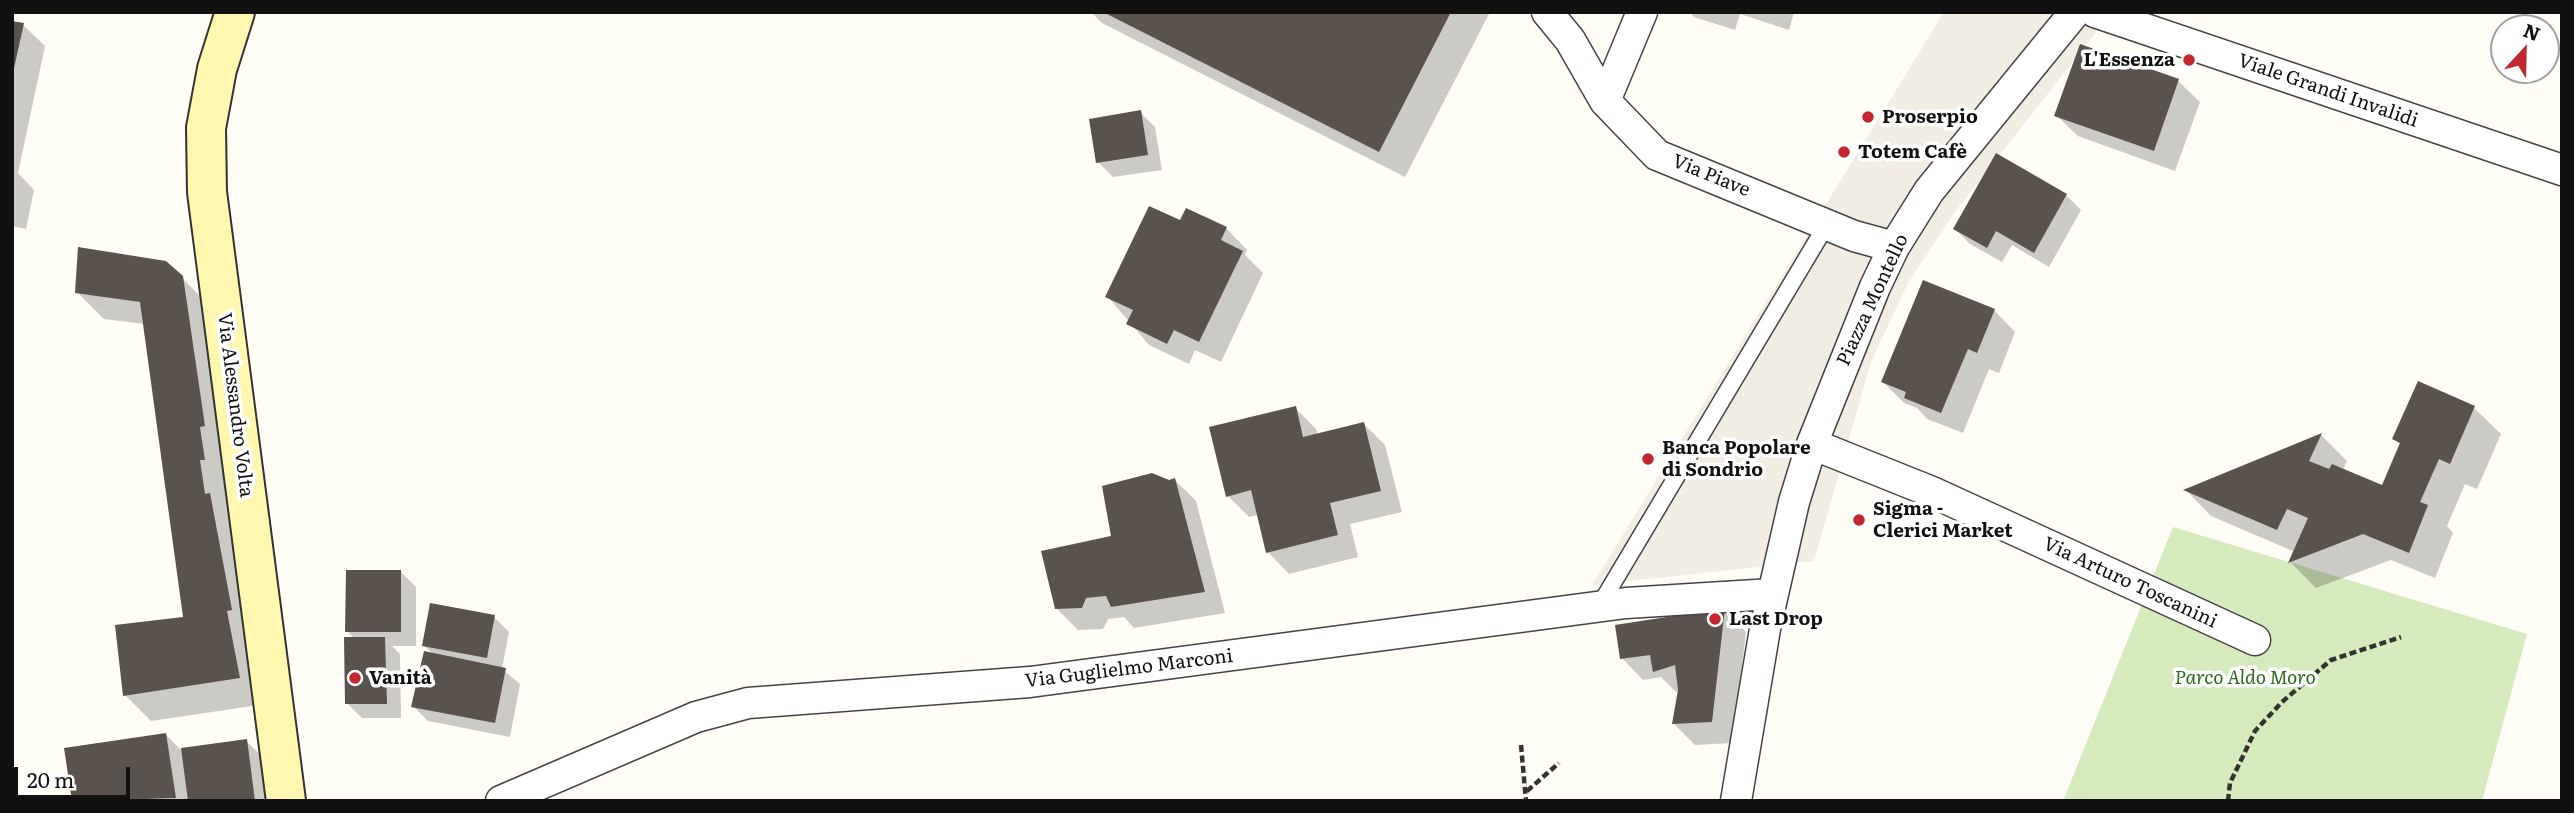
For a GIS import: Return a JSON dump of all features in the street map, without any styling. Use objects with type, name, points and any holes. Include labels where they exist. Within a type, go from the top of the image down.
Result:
[{"type":"street","name":"Via Alessandro Volta","points":[[235,12],[217,69],[206,128],[207,192],[286,801]]},
{"type":"street","name":"Via Piave","points":[[1547,12],[1570,40],[1605,100],[1657,155],[1826,224],[1894,247]]},
{"type":"street","points":[[1605,100],[1642,12]]},
{"type":"street","name":"Piazza Montello","points":[[1736,801],[1773,594],[1794,502],[1812,443],[1856,331],[1894,247],[1929,191],[2075,12]]},
{"type":"street","name":"Viale Grandi Invalidi","points":[[2095,12],[2562,170]]},
{"type":"street","name":"Via Arturo Toscanini","points":[[1812,443],[1944,497],[2255,640]]},
{"type":"street","name":"Via Guglielmo Marconi","points":[[501,801],[696,717],[748,703],[1030,682],[1598,608],[1773,594]]},
{"type":"lane","points":[[1598,608],[1826,224]]},
{"type":"path","points":[[2228,801],[2230,783],[2255,732],[2281,702],[2331,660],[2401,637]]},
{"type":"path","points":[[1521,745],[1526,801]]},
{"type":"path","points":[[1526,791],[1559,763]]},
{"type":"green space","name":"Parco Aldo Moro","points":[[2173,527],[2527,634],[2482,801],[2063,801]]},
{"type":"shaded area","points":[[1944,12],[2112,12],[1955,212],[1908,283],[1871,362],[1814,561],[1592,585]]},
{"type":"building","points":[[1103,12],[1451,12],[1379,152]]},
{"type":"building","points":[[12,21],[24,23],[13,73],[12,73]]},
{"type":"building","points":[[2080,44],[2179,79],[2154,151],[2054,116]]},
{"type":"building","points":[[1141,110],[1148,155],[1096,163],[1089,119]]},
{"type":"building","points":[[1996,153],[2067,194],[2034,253],[1996,231],[1987,248],[1953,229]]},
{"type":"building","points":[[1149,206],[1180,220],[1186,208],[1227,227],[1221,240],[1243,251],[1199,342],[1174,330],[1167,344],[1126,324],[1133,310],[1105,297]]},
{"type":"building","points":[[78,247],[166,261],[183,276],[205,426],[200,427],[205,460],[200,460],[205,494],[210,493],[232,610],[227,611],[240,678],[123,696],[115,625],[183,617],[140,302],[75,293]]},
{"type":"building","points":[[1923,280],[1995,309],[1977,353],[1968,349],[1941,413],[1904,398],[1906,392],[1881,382]]},
{"type":"building","points":[[2418,381],[2475,406],[2450,464],[2439,459],[2420,502],[2428,505],[2409,553],[2363,534],[2288,563],[2308,518],[2287,509],[2277,530],[2183,490],[2322,433],[2309,461],[2329,469],[2332,464],[2382,485],[2400,443],[2392,439]]},
{"type":"building","points":[[1296,406],[1303,437],[1364,422],[1381,491],[1330,503],[1338,535],[1266,553],[1251,490],[1226,497],[1209,427]]},
{"type":"building","points":[[1152,473],[1169,480],[1175,478],[1205,592],[1111,607],[1106,596],[1086,598],[1082,608],[1055,609],[1041,551],[1111,536],[1102,486]]},
{"type":"building","points":[[346,570],[401,570],[401,632],[345,632]]},
{"type":"building","points":[[430,603],[495,615],[487,658],[422,646]]},
{"type":"building","points":[[1725,608],[1712,722],[1672,724],[1678,690],[1675,665],[1653,672],[1650,655],[1620,659],[1615,625]]},
{"type":"building","points":[[344,637],[385,637],[387,704],[345,704]]},
{"type":"building","points":[[424,651],[506,668],[495,723],[411,707]]},
{"type":"building","points":[[166,733],[176,798],[72,801],[64,748]]},
{"type":"building","points":[[247,739],[255,801],[188,801],[181,748]]},
{"type":"place","name":"L'Essenza","points":[[2189,60]]},
{"type":"place","name":"Proserpio","points":[[1868,117]]},
{"type":"place","name":"Totem Cafè","points":[[1844,152]]},
{"type":"place","name":"Banca Popolare di Sondrio","points":[[1648,459]]},
{"type":"place","name":"Sigma - Clerici Market","points":[[1859,520]]},
{"type":"place","name":"Last Drop","points":[[1715,619]]},
{"type":"place","name":"Vanità","points":[[355,678]]}]
